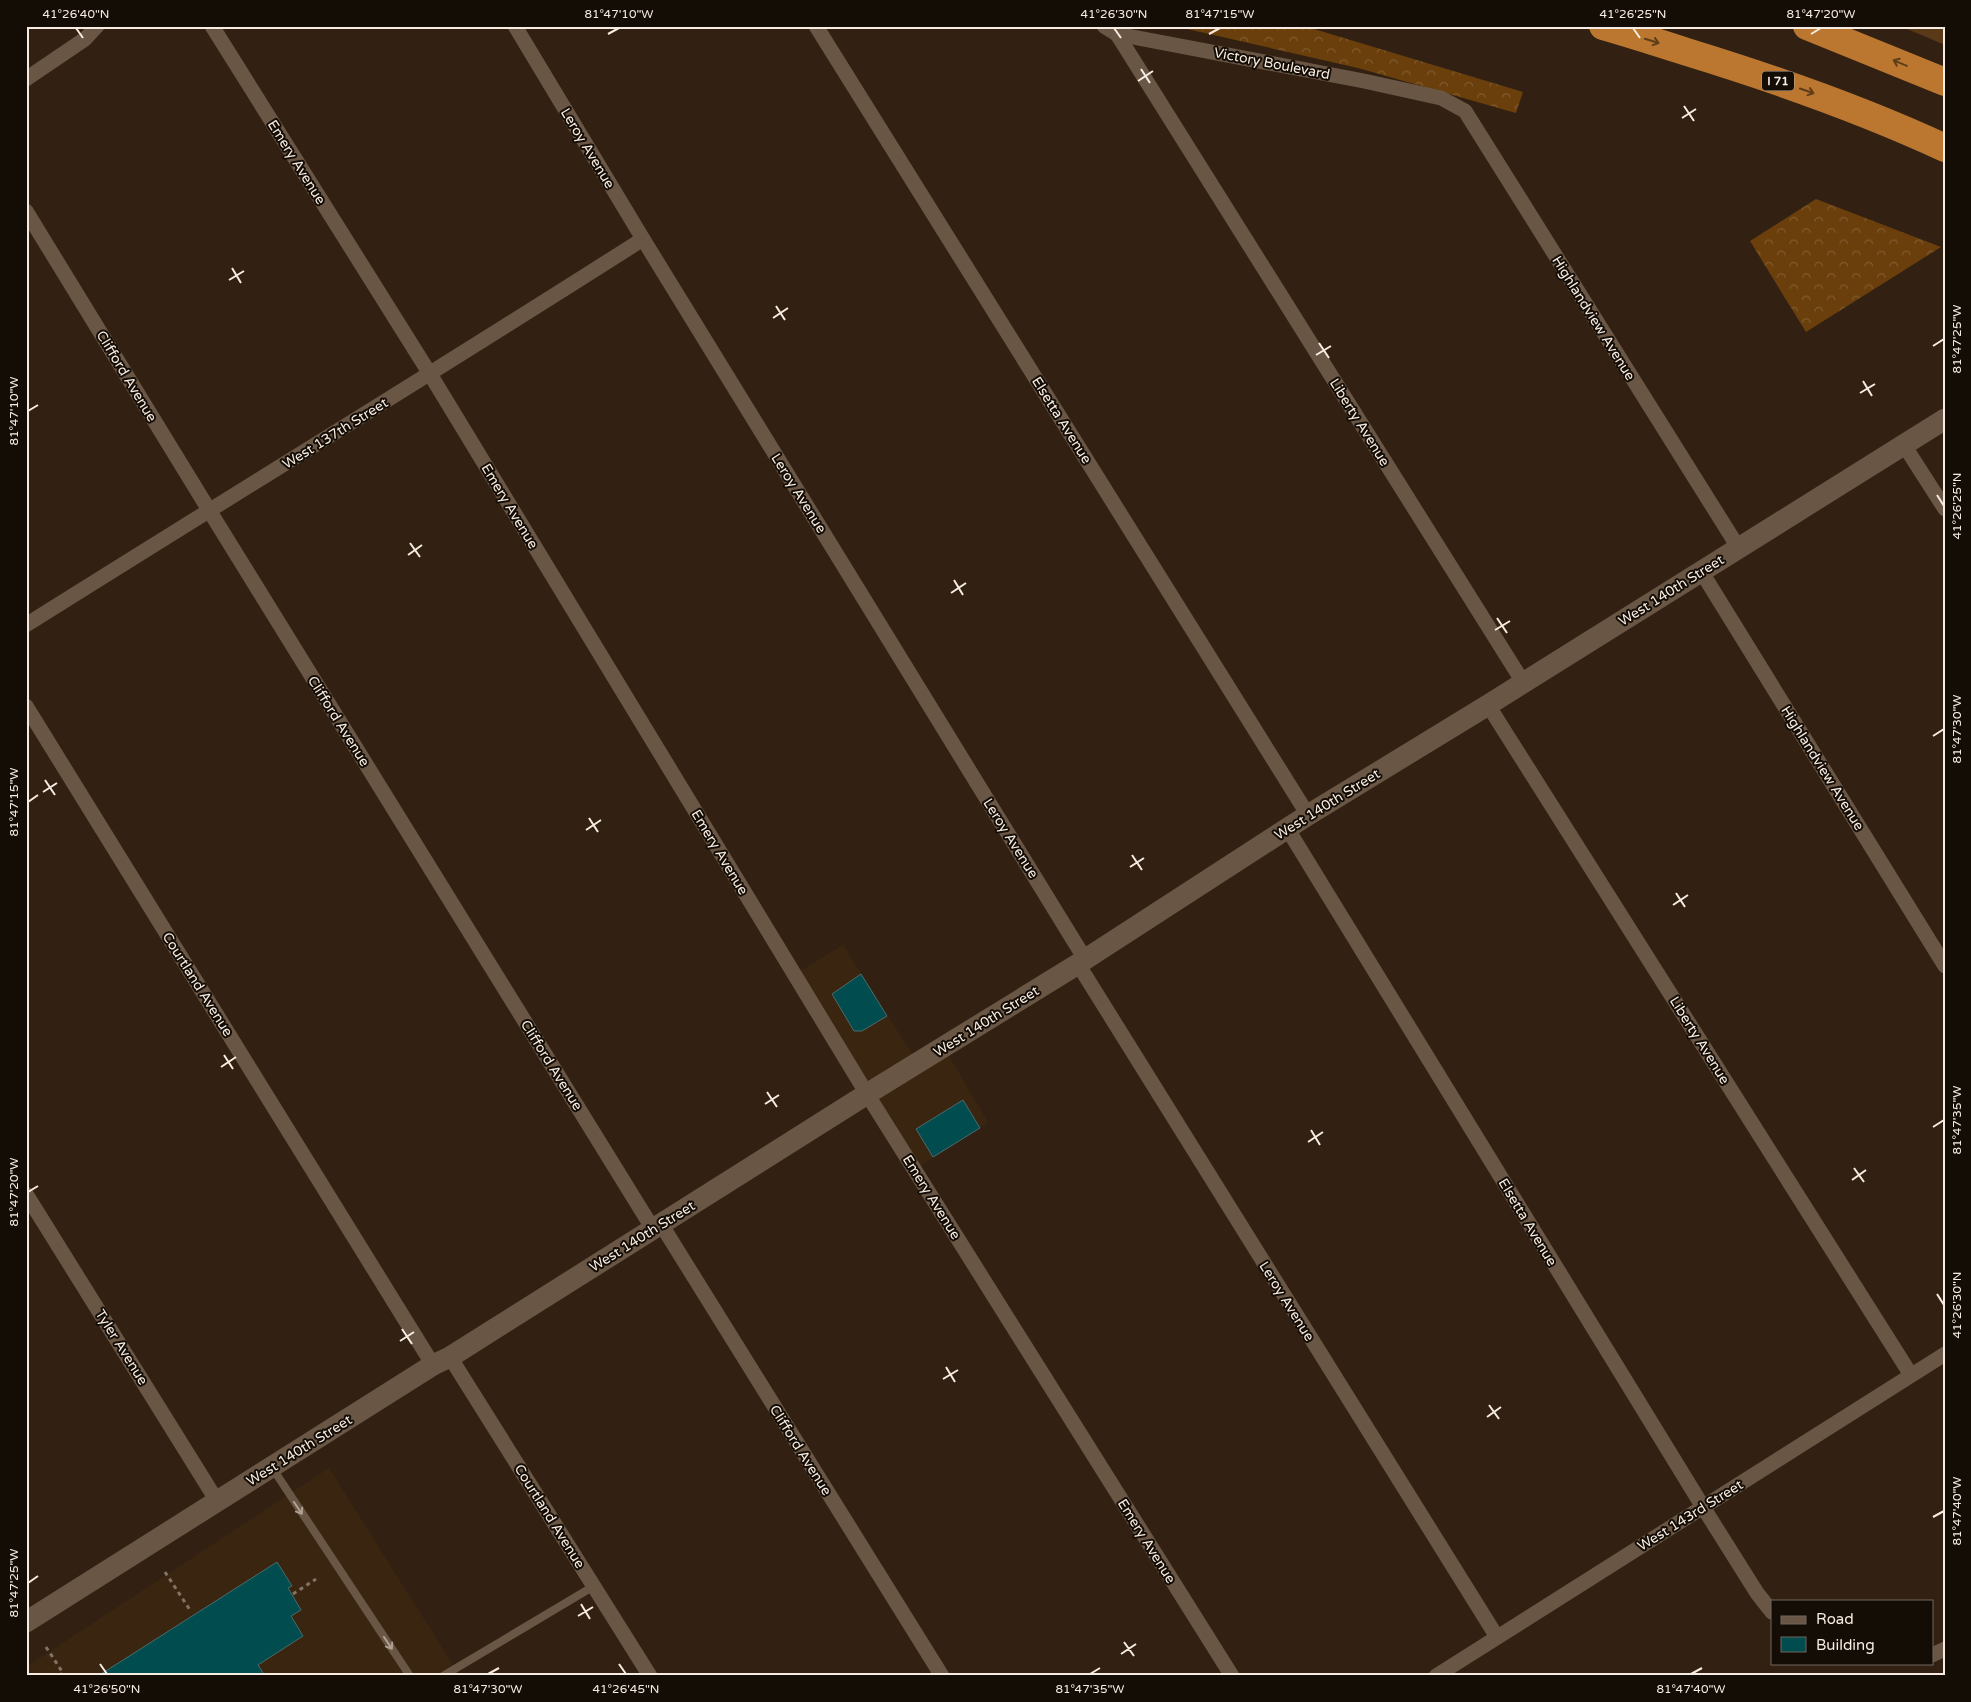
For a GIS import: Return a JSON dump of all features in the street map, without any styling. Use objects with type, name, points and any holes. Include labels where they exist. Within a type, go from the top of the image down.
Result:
[{"type":"highway","name":"I 71","points":[[1603,26],[1742,68],[1832,100],[1902,128],[1945,148]]},
{"type":"highway","points":[[1807,26],[1945,82]]},
{"type":"street","points":[[26,79],[85,39],[97,26]]},
{"type":"street","name":"Emery Avenue","points":[[212,26],[430,374],[867,1094],[1232,1676]]},
{"type":"street","name":"Leroy Avenue","points":[[515,26],[1082,962],[1497,1637]]},
{"type":"street","name":"Elsetta Avenue","points":[[816,26],[1308,815]]},
{"type":"street","name":"Victory Boulevard","points":[[1111,30],[1441,98]]},
{"type":"street","name":"Liberty Avenue","points":[[1111,30],[1523,682]]},
{"type":"street","name":"Highlandview Avenue","points":[[1441,98],[1465,111],[1738,547]]},
{"type":"street","name":"Clifford Avenue","points":[[26,211],[208,510],[657,1227],[942,1676]]},
{"type":"street","name":"West 137th Street","points":[[26,625],[643,239]]},
{"type":"street","name":"West 140th Street","points":[[26,1622],[867,1094],[1082,962],[1287,828],[1488,705],[1945,419]]},
{"type":"street","points":[[1904,445],[1945,509]]},
{"type":"street","name":"Highlandview Avenue","points":[[1701,571],[1945,966]]},
{"type":"street","name":"Liberty Avenue","points":[[1488,705],[1911,1376]]},
{"type":"street","name":"Courtland Avenue","points":[[26,706],[442,1361],[594,1586],[650,1676]]},
{"type":"street","name":"Elsetta Avenue","points":[[1287,828],[1702,1507],[1757,1593],[1771,1611]]},
{"type":"street","name":"Tyler Avenue","points":[[26,1194],[217,1501]]},
{"type":"street","name":"West 143rd Street","points":[[1436,1676],[1945,1354]]},
{"type":"lane","points":[[271,1467],[410,1676]]},
{"type":"lane","points":[[443,1676],[594,1586]]},
{"type":"path","points":[[165,1572],[190,1610]]},
{"type":"path","points":[[293,1594],[316,1579]]},
{"type":"path","points":[[46,1647],[62,1675]]},
{"type":"shaded area","points":[[1900,26],[1945,26],[1945,45]]},
{"type":"shaded area","points":[[843,945],[914,1057],[940,1041],[988,1122],[920,1166],[799,972]]},
{"type":"shaded area","points":[[329,1468],[460,1676],[26,1676],[26,1667]]},
{"type":"green space","points":[[1174,26],[1304,26],[1523,92],[1516,113],[1358,68]]},
{"type":"green space","points":[[1816,199],[1941,247],[1806,332],[1750,241]]},
{"type":"building","points":[[861,974],[887,1016],[862,1031],[854,1031],[832,994]]},
{"type":"building","points":[[963,1100],[980,1128],[933,1157],[916,1129]]},
{"type":"building","points":[[277,1562],[292,1586],[288,1588],[301,1610],[291,1616],[303,1636],[258,1665],[265,1676],[98,1676]]}]
